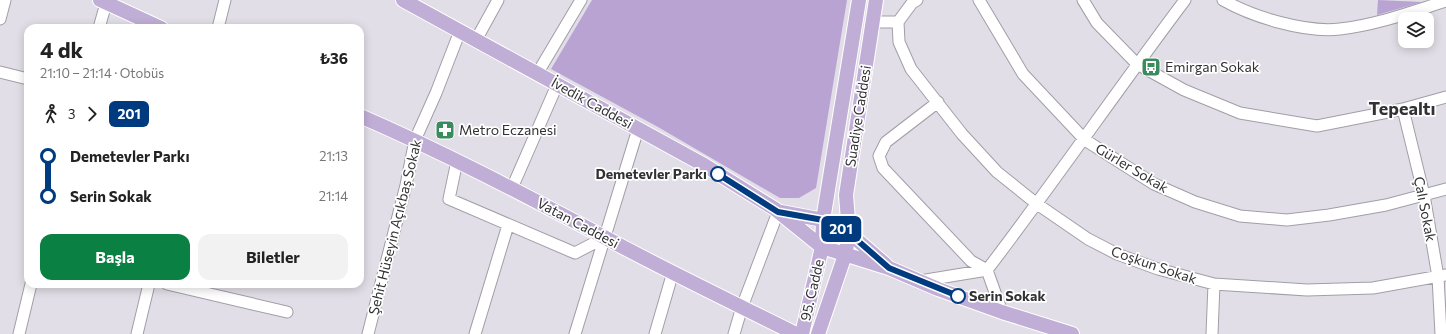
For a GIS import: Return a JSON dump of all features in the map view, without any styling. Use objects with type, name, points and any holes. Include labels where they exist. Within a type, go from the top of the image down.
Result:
[{"type":"main road","name":"İvedik Caddesi","points":[[403,0],[704,165],[778,212],[822,247],[889,268],[1002,312],[1072,334]]},
{"type":"main road","name":"Suadiye Caddesi","points":[[823,220],[859,0]]},
{"type":"main road","name":"Suadiye Caddesi","points":[[849,233],[846,195],[876,0]]},
{"type":"main road","points":[[104,1],[153,24]]},
{"type":"main road","name":"Vatan Caddesi","points":[[364,118],[416,140],[512,188],[604,238],[796,334]]},
{"type":"main road","name":"İvedik Caddesi","points":[[778,212],[823,220],[849,233],[889,268]]},
{"type":"main road","points":[[822,247],[823,220]]},
{"type":"main road","points":[[845,255],[849,233]]},
{"type":"main road","name":"95. Cadde","points":[[802,334],[822,247]]},
{"type":"main road","name":"95. Cadde","points":[[818,334],[845,255]]},
{"type":"street","points":[[0,19],[5,0]]},
{"type":"street","points":[[219,24],[225,0]]},
{"type":"street","points":[[476,40],[498,0]]},
{"type":"street","points":[[537,74],[581,0]]},
{"type":"street","points":[[873,22],[898,22],[912,2],[917,0]]},
{"type":"street","name":"Gürler Sokak","points":[[979,0],[1023,74],[1084,140],[1154,184],[1195,202],[1240,216],[1294,220],[1386,205],[1446,189]]},
{"type":"street","points":[[1083,0],[1097,23],[1137,64],[1184,90],[1240,113],[1317,126],[1404,109],[1446,97]]},
{"type":"street","points":[[920,280],[987,270],[1084,140],[1137,64],[1185,0]]},
{"type":"street","points":[[1223,0],[1236,8],[1293,26],[1339,29],[1384,20],[1446,1]]},
{"type":"street","points":[[100,24],[104,1]]},
{"type":"street","name":"Coşkun Sokak","points":[[898,22],[899,42],[911,69],[962,134],[997,172],[1037,204],[1088,239],[1117,254],[1158,269],[1214,284],[1307,290],[1373,288],[1442,276]]},
{"type":"street","name":"Şehit Hüseyin Açıkbaş Sokak","points":[[368,334],[416,140],[460,31]]},
{"type":"street","points":[[0,72],[24,78]]},
{"type":"street","points":[[512,188],[557,85]]},
{"type":"street","points":[[938,102],[886,142],[879,156],[883,168],[970,261],[987,270],[1002,312]]},
{"type":"street","name":"Çalı Sokak","points":[[1404,109],[1442,276],[1441,334]]},
{"type":"street","points":[[574,334],[638,129]]},
{"type":"street","points":[[457,161],[449,199],[575,253],[604,238]]},
{"type":"street","points":[[734,334],[742,307],[778,212]]},
{"type":"street","points":[[475,334],[508,225]]},
{"type":"street","points":[[655,334],[673,272]]},
{"type":"street","points":[[1212,334],[1214,284]]},
{"type":"street","points":[[19,334],[30,288]]},
{"type":"street","points":[[137,334],[148,288]]},
{"type":"street","points":[[184,288],[287,312]]},
{"type":"shaded area","name":"Demetevler Parkı","points":[[592,0],[847,0],[816,188],[799,198],[780,198],[658,127],[551,69]]},
{"type":"shaded area","points":[[1378,0],[1422,2],[1377,15]]},
{"type":"bus line","name":"201","points":[[718,174],[778,212],[823,220],[849,233],[889,268],[958,296]]},
{"type":"place","name":"Emirgan Sokak","points":[[1151,67]]},
{"type":"place","name":"Metro Eczanesi","points":[[445,130]]},
{"type":"place","name":"Demetevler Parkı","points":[[718,174]]},
{"type":"place","name":"Serin Sokak","points":[[958,296]]},
{"type":"district","name":"Tepealtı","points":[[1402,109]]}]
